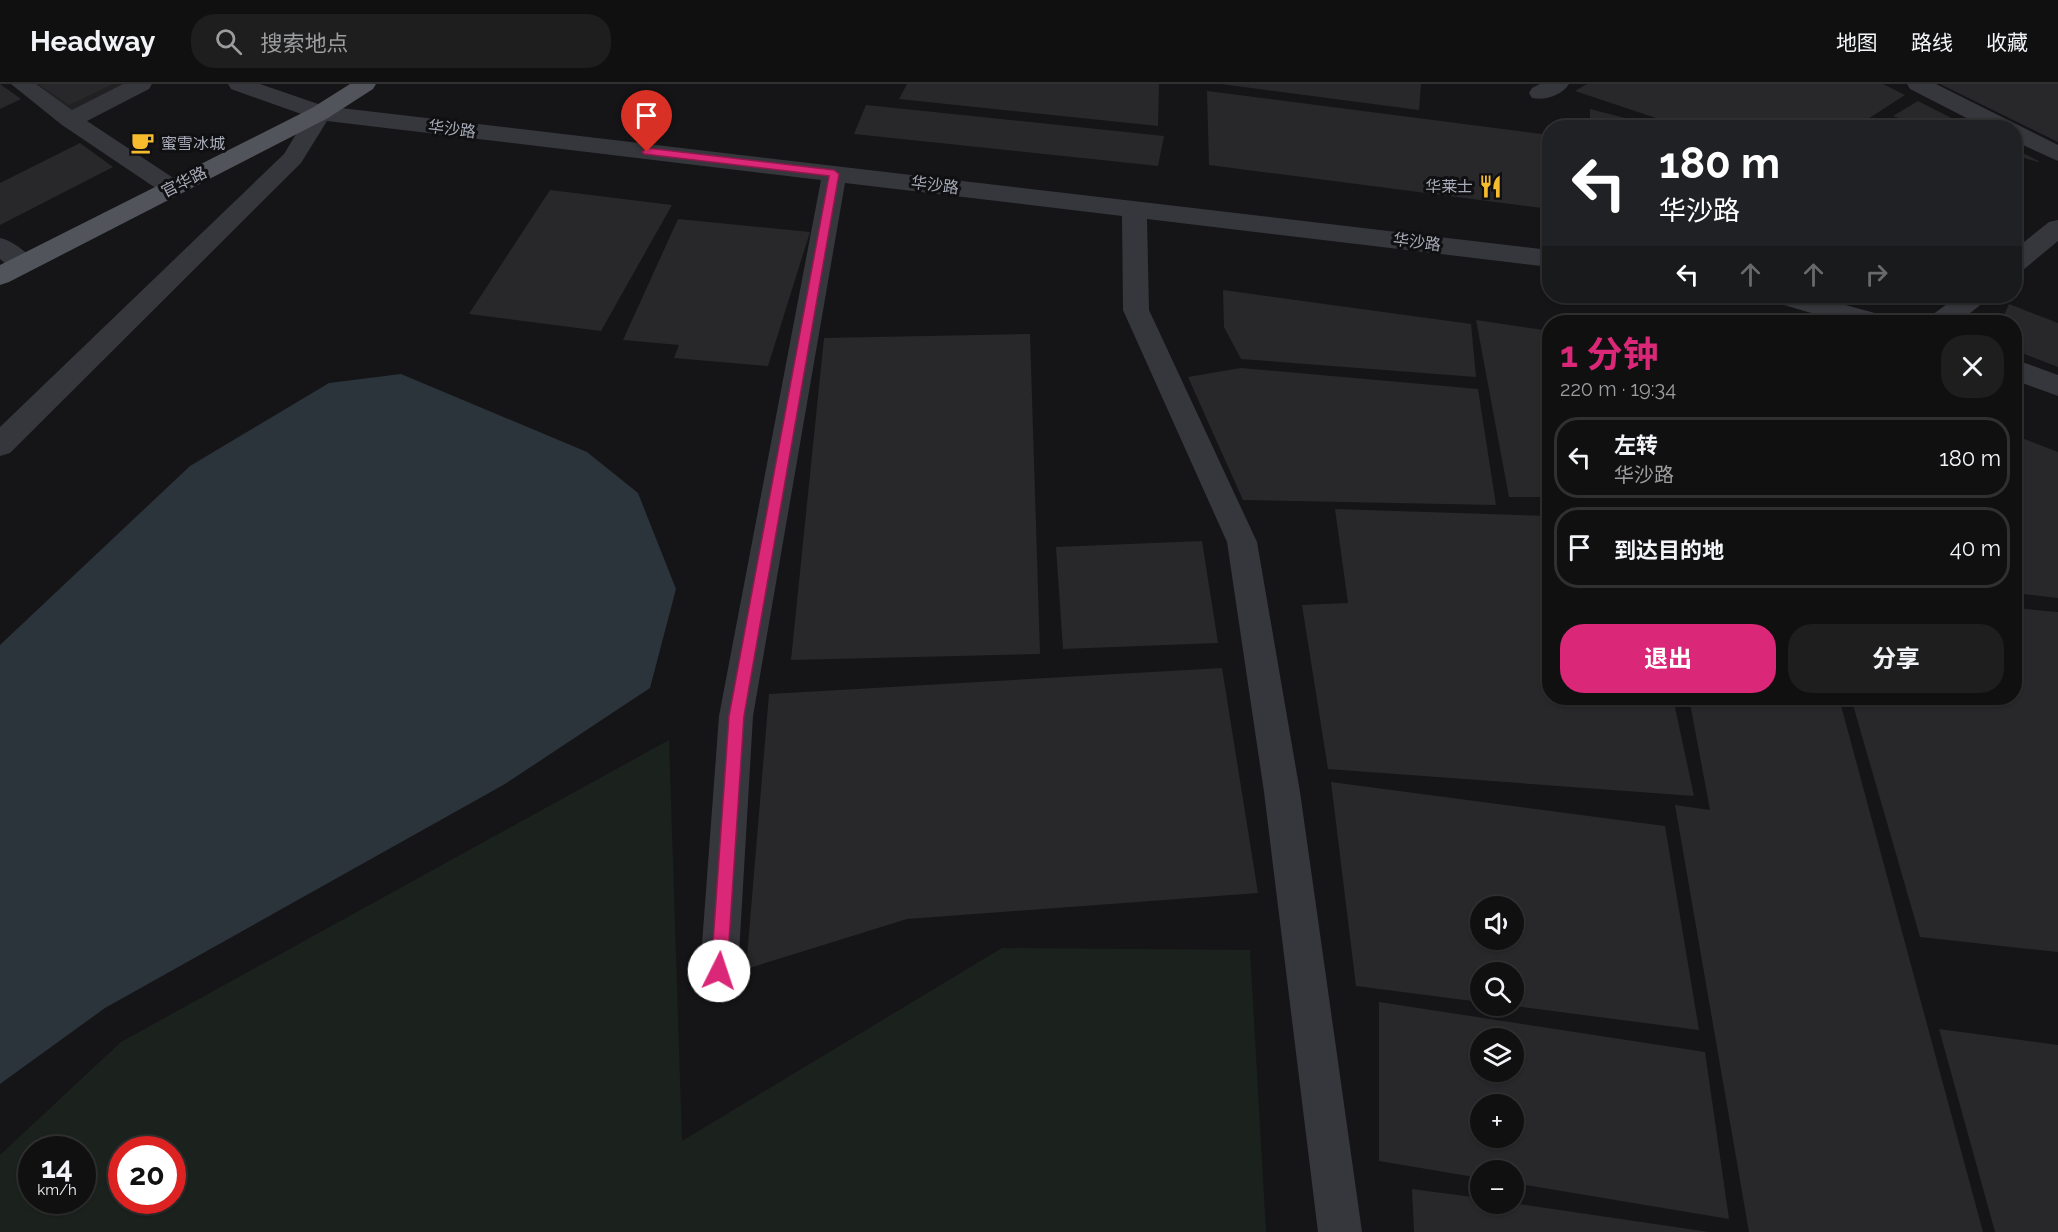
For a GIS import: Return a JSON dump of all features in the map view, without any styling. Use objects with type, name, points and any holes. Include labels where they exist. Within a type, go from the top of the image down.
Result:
[{"type":"main road","name":"官华路","points":[[0,276],[320,113],[365,84]]},
{"type":"street","points":[[22,84],[70,120],[172,188]]},
{"type":"street","points":[[70,120],[141,84]]},
{"type":"street","name":"华沙路","points":[[239,84],[320,113],[1542,258]]},
{"type":"street","points":[[1918,84],[1989,120]]},
{"type":"street","points":[[0,445],[293,158],[320,113]]},
{"type":"street","points":[[2022,136],[2058,154]]},
{"type":"street","points":[[719,971],[736,716],[834,174]]},
{"type":"street","points":[[1134,208],[1136,310],[1242,542],[1283,803],[1340,1232]]},
{"type":"street","points":[[2022,257],[2058,228]]},
{"type":"street","points":[[0,246],[22,264]]},
{"type":"street","points":[[1807,303],[1848,315]]},
{"type":"street","points":[[1951,315],[1966,303]]},
{"type":"street","points":[[2022,372],[2058,386]]},
{"type":"shaded area","points":[[23,84],[128,84],[64,116]]},
{"type":"shaded area","points":[[401,374],[587,452],[638,493],[676,589],[650,688],[505,784],[105,1008],[0,1084],[0,645],[190,466],[329,383]]},
{"type":"shaded area","points":[[669,740],[682,1141],[1002,948],[1250,950],[1266,1232],[0,1232],[0,1155],[18,1138],[18,1214],[96,1214],[96,1136],[20,1136],[121,1042]]},
{"type":"building","points":[[0,84],[21,99],[0,109]]},
{"type":"building","points":[[38,84],[113,84],[69,105]]},
{"type":"building","points":[[907,84],[1159,84],[1158,126],[899,99]]},
{"type":"building","points":[[1221,84],[1421,84],[1419,110]]},
{"type":"building","points":[[1587,84],[1883,84],[1905,95],[1866,120],[1662,120],[1575,91]]},
{"type":"building","points":[[1940,84],[2058,84],[2058,142],[2022,124],[2022,120],[2013,120]]},
{"type":"building","points":[[1207,91],[1542,134],[1542,208],[1209,165]]},
{"type":"building","points":[[1918,101],[1955,120],[1905,120],[1893,116]]},
{"type":"building","points":[[866,105],[1164,136],[1158,166],[854,134]]},
{"type":"building","points":[[1590,109],[1633,120],[1590,120]]},
{"type":"building","points":[[80,143],[113,167],[0,225],[0,183]]},
{"type":"building","points":[[2022,153],[2039,161],[2022,157]]},
{"type":"building","points":[[550,190],[672,205],[601,331],[469,314]]},
{"type":"building","points":[[678,219],[810,232],[768,366],[674,358],[679,345],[623,340]]},
{"type":"building","points":[[1223,290],[1471,324],[1476,377],[1241,359],[1224,327]]},
{"type":"building","points":[[2009,304],[2058,323],[2058,367],[2022,353],[2022,315],[2004,315]]},
{"type":"building","points":[[1476,320],[1542,330],[1542,497],[1509,497]]},
{"type":"building","points":[[1030,334],[1040,654],[791,660],[824,338]]},
{"type":"building","points":[[1241,368],[1478,389],[1496,505],[1243,500],[1188,377]]},
{"type":"building","points":[[2022,438],[2058,452],[2058,598],[2022,594]]},
{"type":"building","points":[[1335,509],[1542,516],[1542,705],[1674,705],[1694,796],[1328,769],[1302,605],[1348,603]]},
{"type":"building","points":[[1202,541],[1218,643],[1063,649],[1056,547]]},
{"type":"building","points":[[2022,609],[2058,612],[2058,952],[1920,937],[1853,705],[2022,705]]},
{"type":"building","points":[[1222,668],[1258,893],[907,919],[746,969],[769,694]]},
{"type":"building","points":[[1690,705],[1841,705],[1983,1232],[1749,1232],[1675,805],[1710,810]]},
{"type":"building","points":[[1331,782],[1665,826],[1699,1030],[1524,1007],[1524,962],[1470,962],[1470,1001],[1356,986]]},
{"type":"building","points":[[1379,1002],[1705,1052],[1729,1219],[1524,1185],[1524,1160],[1470,1160],[1470,1176],[1379,1161]]},
{"type":"building","points":[[1939,1029],[2058,1045],[2058,1232],[1995,1232]]},
{"type":"building","points":[[1412,1189],[1470,1197],[1470,1214],[1524,1214],[1524,1205],[1709,1232],[1414,1232]]},
{"type":"place","name":"蜜雪冰城","points":[[143,143]]},
{"type":"place","name":"华莱士","points":[[1491,186]]},
{"type":"route","points":[[647,152],[834,174],[736,716],[719,971]]}]
